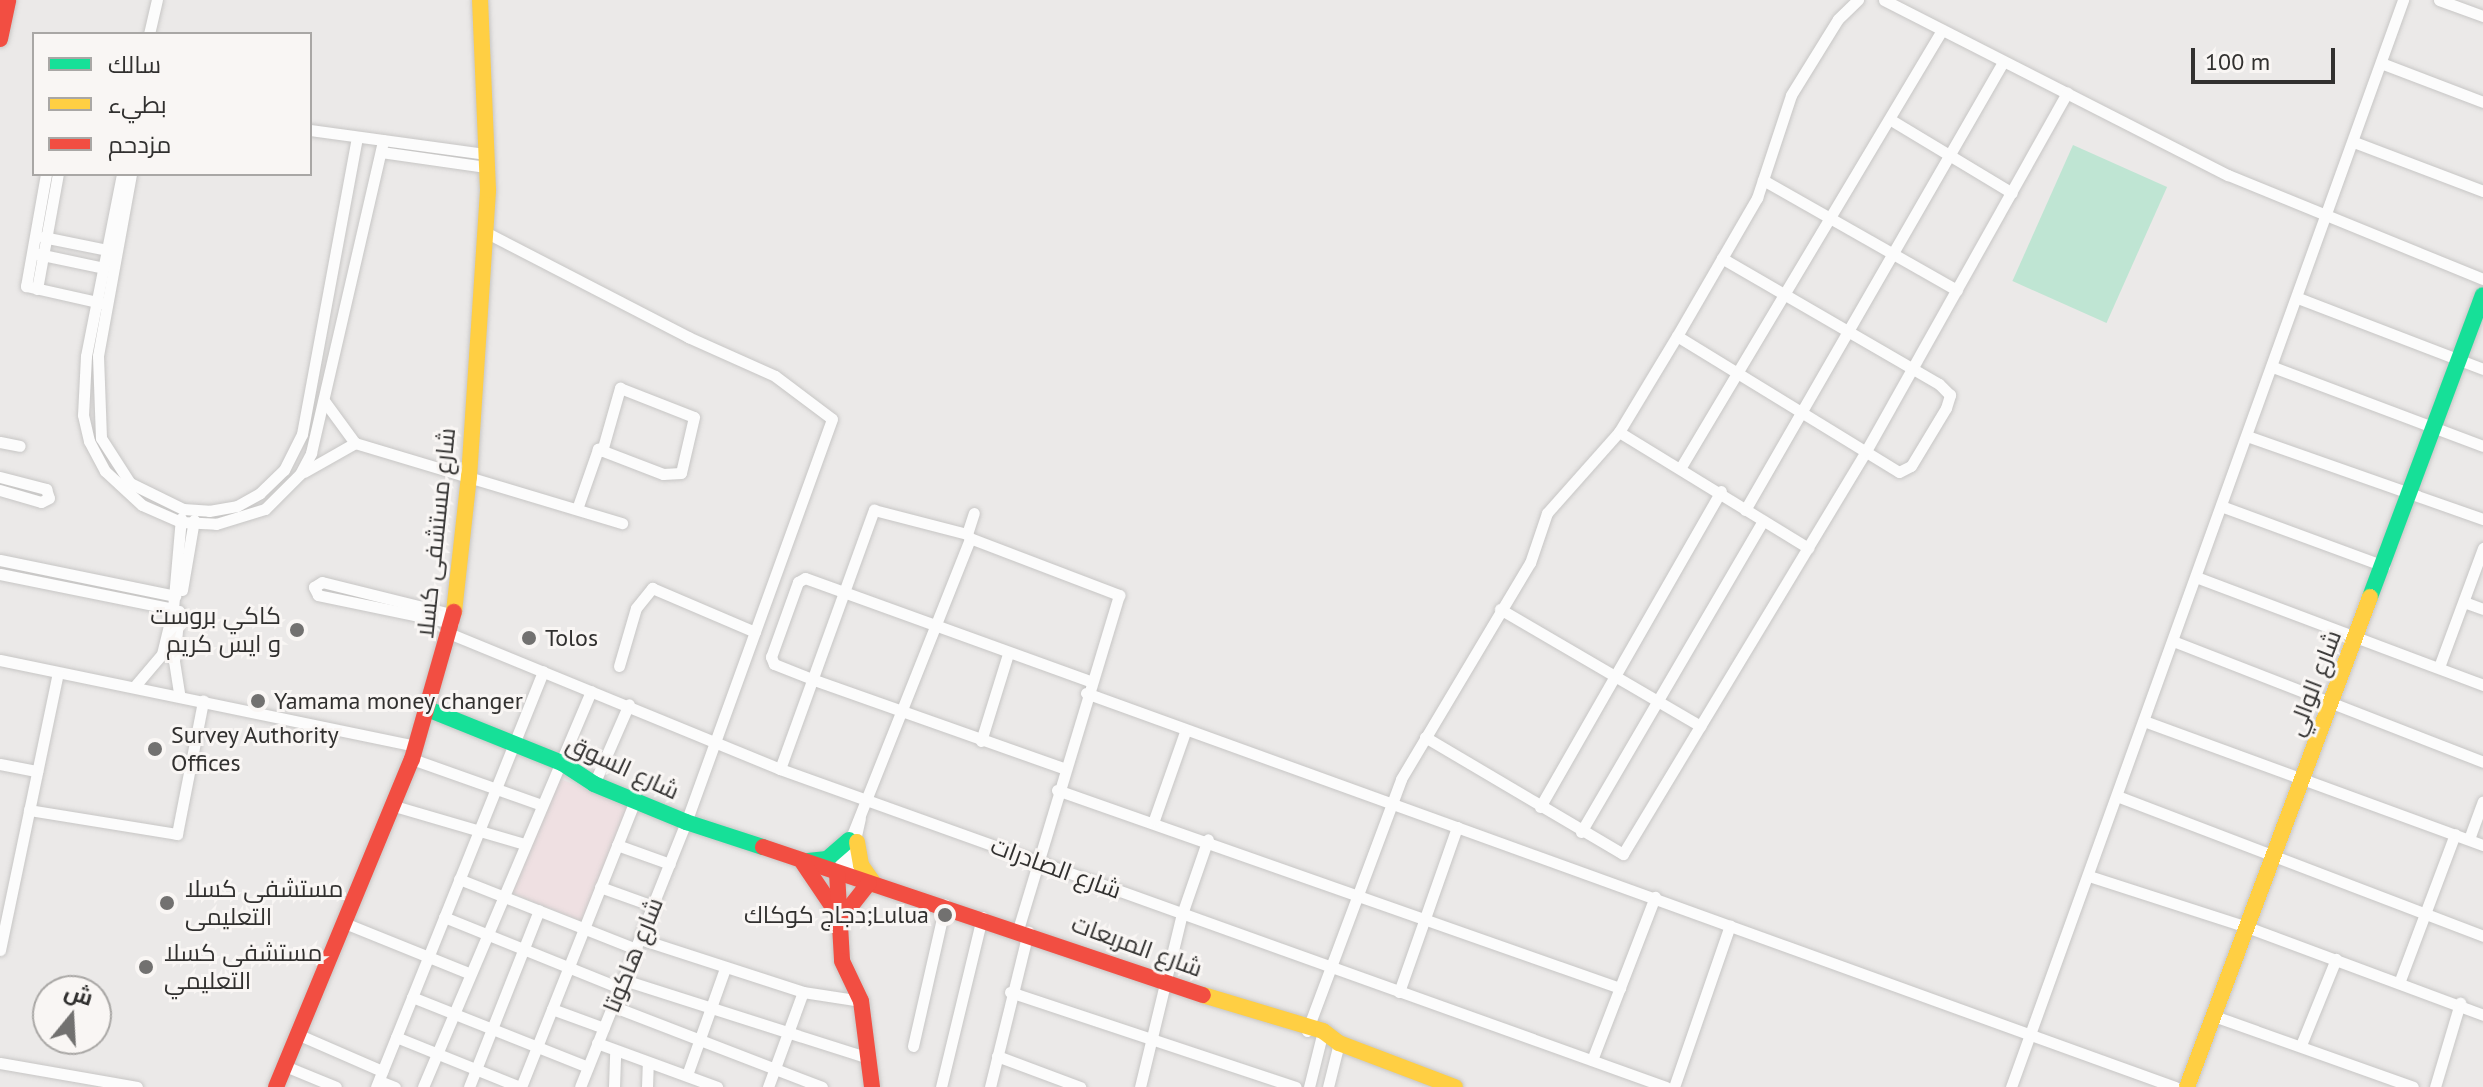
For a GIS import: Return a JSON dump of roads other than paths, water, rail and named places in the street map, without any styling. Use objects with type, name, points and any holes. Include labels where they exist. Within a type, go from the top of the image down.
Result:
[{"type":"main road","points":[[0,39],[8,0]]},
{"type":"main road","name":"شارع مستشفى كسلا","points":[[276,1087],[430,710],[453,624],[469,477],[485,232],[486,160],[480,0]]},
{"type":"main road","name":"شارع الوالي","points":[[2187,1087],[2461,361],[2483,295]]},
{"type":"main road","name":"شارع السوق","points":[[430,710],[562,763],[594,784],[686,822],[798,860]]},
{"type":"main road","points":[[798,860],[827,859],[853,841],[872,884],[838,920]]},
{"type":"main road","points":[[798,860],[817,877],[838,920]]},
{"type":"main road","name":"شارع المربعات","points":[[798,860],[1023,930],[1315,1031],[1455,1087]]},
{"type":"main road","points":[[842,875],[838,920],[842,961],[855,997],[863,1056],[863,1087]]},
{"type":"main road","points":[[863,1056],[872,1087]]},
{"type":"street","points":[[149,32],[157,0]]},
{"type":"street","points":[[156,32],[164,0]]},
{"type":"street","points":[[1309,1087],[1315,1031],[1331,967],[1389,803],[1500,609],[1530,563],[1547,513],[1619,432],[1677,336],[1763,180],[1791,95],[1838,19],[1858,0]]},
{"type":"street","points":[[1884,0],[2228,175],[2483,279]]},
{"type":"street","points":[[2011,1087],[2328,218],[2403,0]]},
{"type":"street","points":[[2439,0],[2483,16]]},
{"type":"street","points":[[1681,467],[1832,219],[1942,30]]},
{"type":"street","points":[[1745,510],[2003,62]]},
{"type":"street","points":[[2381,63],[2483,102]]},
{"type":"street","points":[[1425,737],[1581,832],[1623,854],[1866,451],[2067,93]]},
{"type":"street","points":[[1891,120],[2012,193]]},
{"type":"street","points":[[312,130],[357,137],[382,146],[486,160]]},
{"type":"street","points":[[94,342],[101,438],[130,483],[183,509],[196,511],[237,506],[260,493],[284,470],[302,434],[357,137]]},
{"type":"street","points":[[2354,142],[2483,191]]},
{"type":"street","points":[[300,474],[325,402],[365,207],[382,146]]},
{"type":"street","points":[[46,176],[41,236],[32,287],[101,303]]},
{"type":"street","points":[[41,236],[57,176]]},
{"type":"street","points":[[122,176],[118,218],[83,385],[89,441],[123,492],[187,523],[242,519],[265,509],[300,474],[355,443]]},
{"type":"street","points":[[101,303],[107,250],[130,176]]},
{"type":"street","points":[[1763,180],[1957,290]]},
{"type":"street","points":[[344,201],[365,207]]},
{"type":"street","name":"شارع هاكوتا","points":[[485,232],[688,337],[775,376],[830,415],[831,424],[686,822],[580,1087]]},
{"type":"street","points":[[41,236],[107,250]]},
{"type":"street","points":[[38,254],[104,268]]},
{"type":"street","points":[[1677,336],[1904,471],[1946,408],[1946,390],[1722,258]]},
{"type":"street","points":[[2298,298],[2483,369]]},
{"type":"street","points":[[2273,367],[2483,446]]},
{"type":"street","points":[[598,449],[602,451],[620,388],[694,417],[681,473],[663,474],[598,449]]},
{"type":"street","points":[[325,402],[355,443],[622,523]]},
{"type":"street","points":[[1619,432],[1721,491],[1745,510],[1808,548]]},
{"type":"street","points":[[2247,436],[2483,519]]},
{"type":"street","points":[[0,442],[20,446]]},
{"type":"street","points":[[577,509],[598,449]]},
{"type":"street","points":[[0,477],[46,489],[49,498],[41,502],[0,490]]},
{"type":"street","points":[[1540,807],[1721,491]]},
{"type":"street","points":[[2221,506],[2384,566]]},
{"type":"street","points":[[180,697],[173,654],[187,523],[183,509]]},
{"type":"street","points":[[780,769],[874,510],[968,536],[1119,595],[1057,790],[990,1087]]},
{"type":"street","points":[[134,687],[162,654],[187,523],[196,511]]},
{"type":"street","points":[[842,875],[860,818],[968,536],[974,513]]},
{"type":"street","points":[[1581,832],[1763,521]]},
{"type":"street","points":[[2439,667],[2483,548]]},
{"type":"street","points":[[0,560],[175,596]]},
{"type":"street","points":[[0,574],[173,609]]},
{"type":"street","points":[[2196,577],[2483,685]]},
{"type":"street","points":[[1063,768],[774,664],[771,657],[800,580],[842,592],[1008,654],[1185,732],[2032,1032],[2175,1087]]},
{"type":"street","points":[[322,582],[453,624],[318,595],[314,587],[322,582]]},
{"type":"street","points":[[619,666],[636,608],[652,588],[755,632]]},
{"type":"street","points":[[2464,602],[2483,609]]},
{"type":"street","points":[[1500,609],[1700,726]]},
{"type":"street","name":"شارع الصادرات","points":[[453,624],[543,671],[780,769],[1666,1087]]},
{"type":"street","points":[[2173,641],[2483,762]]},
{"type":"street","points":[[981,741],[1008,654]]},
{"type":"street","points":[[0,660],[203,701],[413,752],[539,804]]},
{"type":"street","points":[[379,1080],[543,671]]},
{"type":"street","points":[[0,950],[6,886],[29,810],[58,673]]},
{"type":"street","points":[[423,1087],[500,895],[539,804],[562,763],[591,691]]},
{"type":"street","points":[[29,810],[177,834],[203,701]]},
{"type":"street","points":[[594,784],[629,704]]},
{"type":"street","points":[[2144,721],[2483,845]]},
{"type":"street","points":[[1154,820],[1185,732]]},
{"type":"street","points":[[0,764],[37,771]]},
{"type":"street","points":[[1057,790],[1154,820],[1620,988]]},
{"type":"street","points":[[2117,796],[2273,859],[2483,936]]},
{"type":"street","points":[[396,1037],[521,1087],[635,801]]},
{"type":"street","points":[[2469,839],[2483,801]]},
{"type":"street","points":[[391,805],[524,844]]},
{"type":"street","points":[[1399,992],[1457,827]]},
{"type":"street","points":[[2399,983],[2455,834]]},
{"type":"street","points":[[1140,1087],[1148,1041],[1182,914],[1208,839]]},
{"type":"street","points":[[617,845],[670,864]]},
{"type":"street","points":[[2089,876],[2247,927],[2460,1003],[2483,1015]]},
{"type":"street","points":[[459,879],[584,928],[803,992],[855,997]]},
{"type":"street","points":[[600,887],[653,906]]},
{"type":"street","points":[[1592,1060],[1655,897]]},
{"type":"street","points":[[913,1046],[945,905]]},
{"type":"street","points":[[469,1087],[539,910]]},
{"type":"street","points":[[444,917],[569,967],[712,1007],[863,1056]]},
{"type":"street","points":[[941,1087],[982,917]]},
{"type":"street","points":[[342,922],[468,973]]},
{"type":"street","points":[[1674,1087],[1730,925]]},
{"type":"street","points":[[2301,1045],[2336,959]]},
{"type":"street","points":[[687,1075],[725,968]]},
{"type":"street","points":[[768,1087],[803,992]]},
{"type":"street","points":[[1010,992],[1148,1041],[1296,1087]]},
{"type":"street","points":[[412,997],[588,1067]]},
{"type":"street","points":[[2435,1087],[2460,1003]]},
{"type":"street","points":[[612,1006],[822,1087]]},
{"type":"street","points":[[552,1009],[604,1028]]},
{"type":"street","points":[[2214,1016],[2413,1087]]},
{"type":"street","points":[[297,1034],[395,1087]]},
{"type":"street","points":[[597,1043],[687,1075],[700,1084],[717,1087]]},
{"type":"street","points":[[1328,1087],[1339,1043]]},
{"type":"street","points":[[614,1087],[615,1051]]},
{"type":"street","points":[[997,1056],[1080,1087]]},
{"type":"street","points":[[647,1087],[648,1062]]},
{"type":"street","points":[[0,1063],[137,1087]]},
{"type":"street","points":[[285,1066],[336,1087]]},
{"type":"place","name":"كاكي بروست و ايس كريم","points":[[297,630]]},
{"type":"place","name":"Tolos","points":[[529,638]]},
{"type":"place","name":"Yamama money changer","points":[[258,701]]},
{"type":"place","name":"Survey Authority Offices","points":[[155,749]]},
{"type":"place","name":"مستشفى كسلا التعليمى","points":[[167,903]]},
{"type":"place","name":"دجاج كوكاك;Lulua","points":[[945,915]]},
{"type":"place","name":"مستشفى كسلا التعليمي","points":[[146,967]]}]
